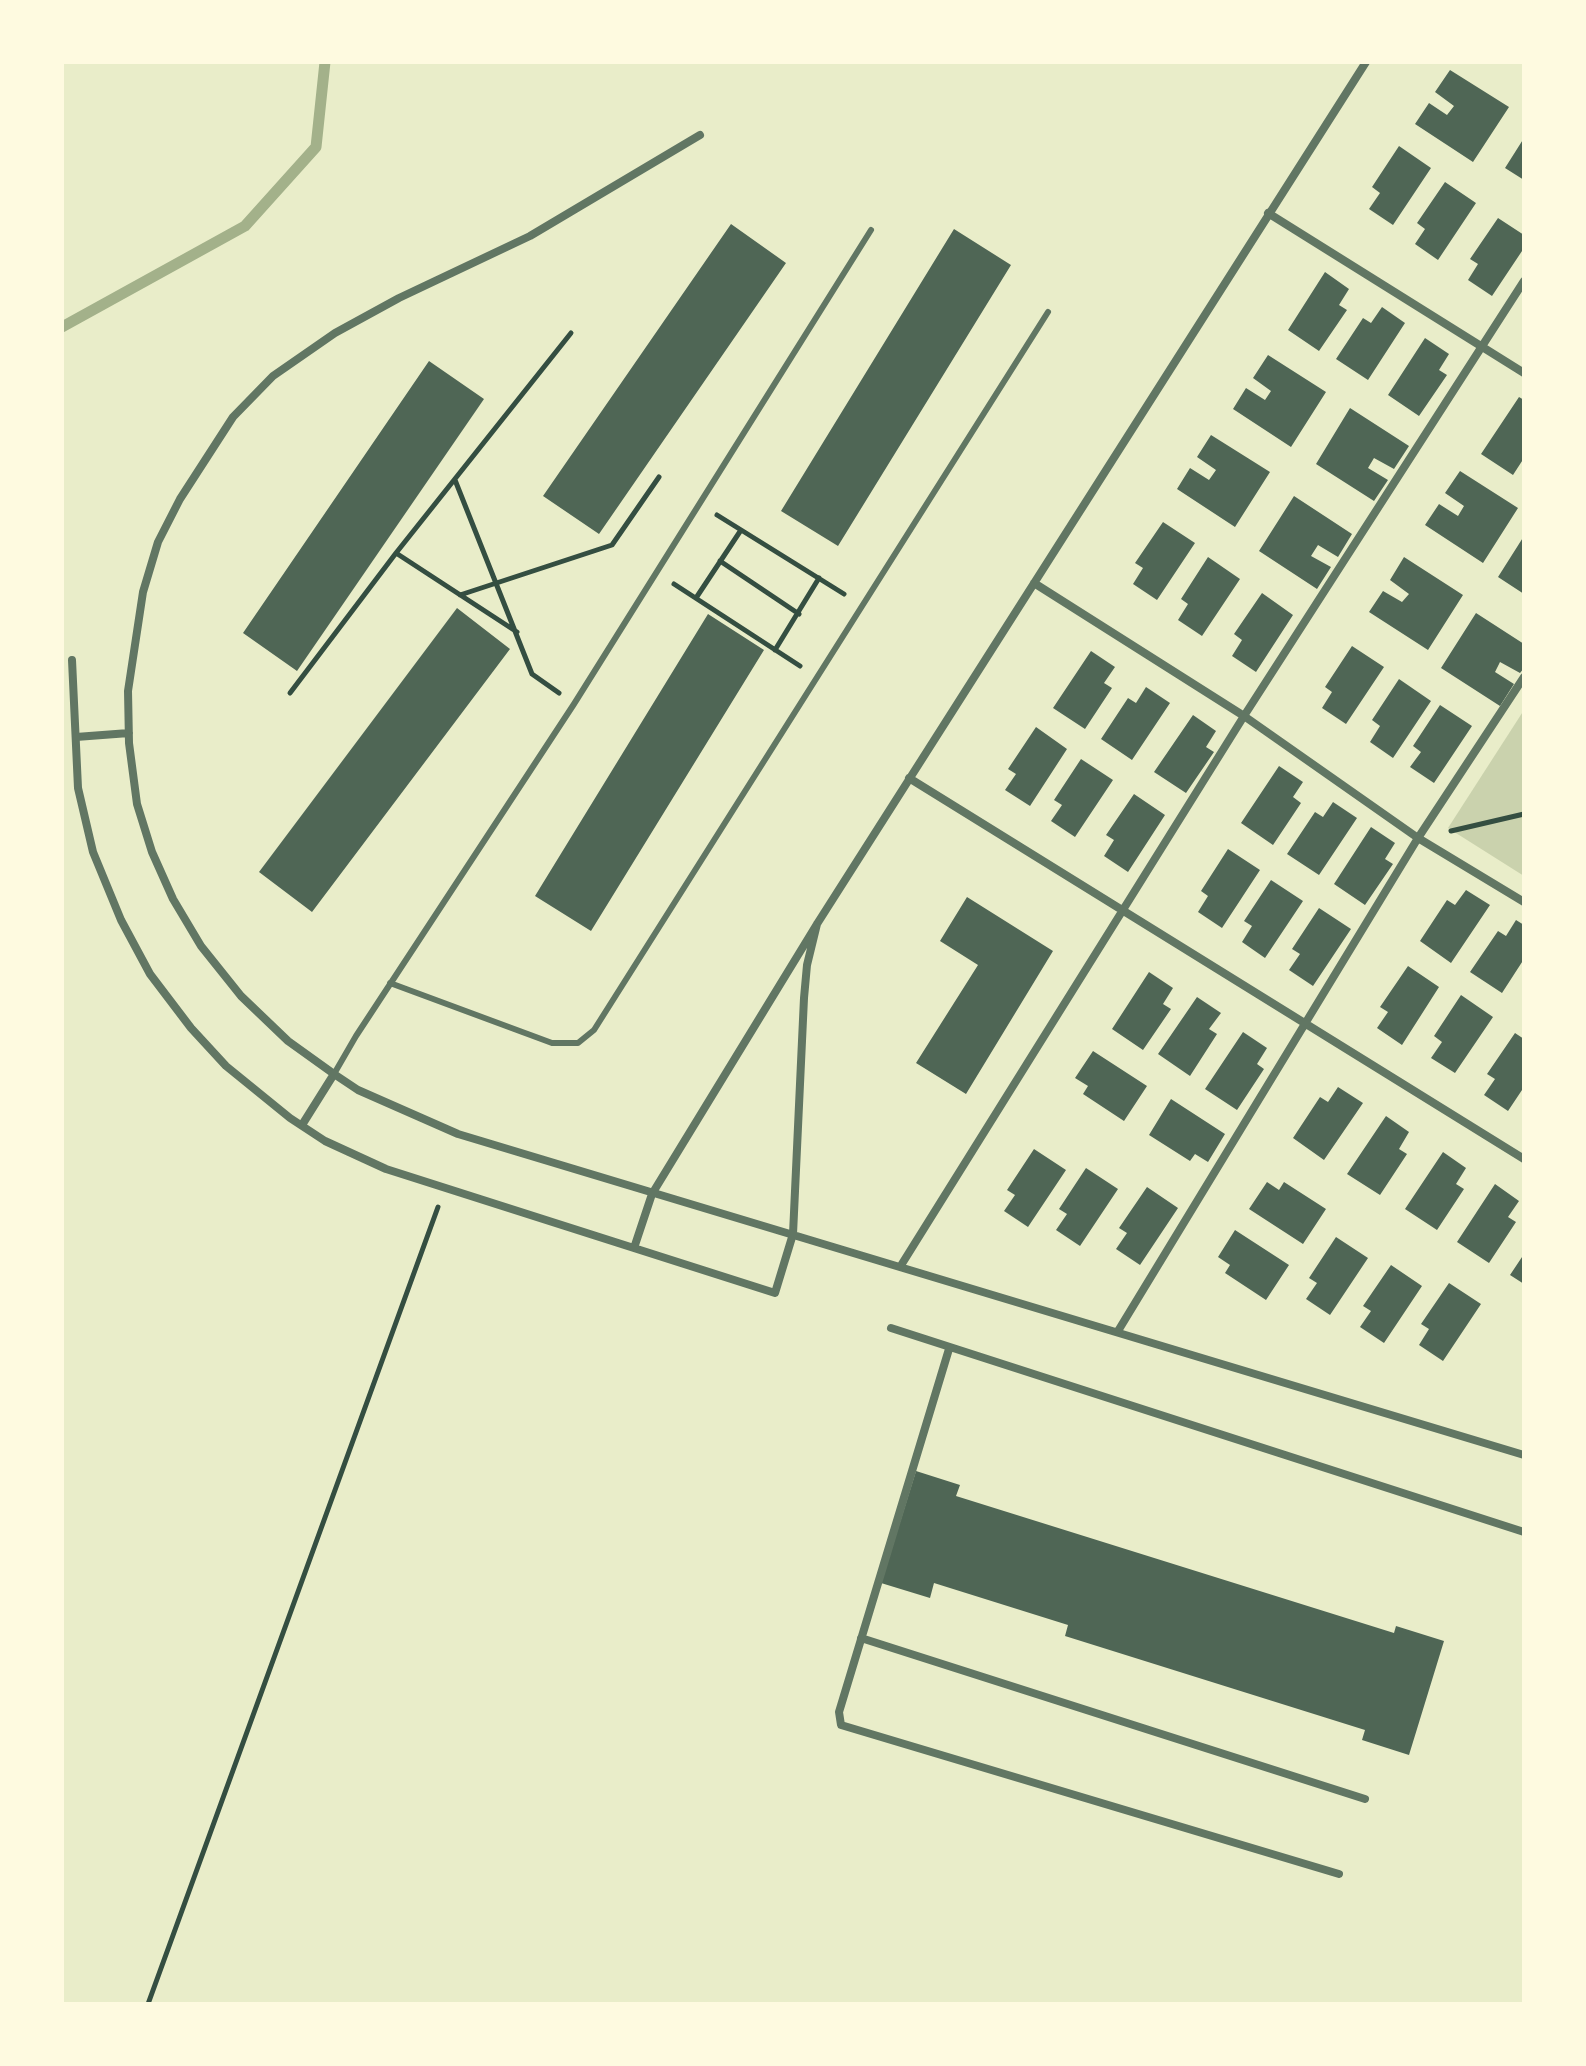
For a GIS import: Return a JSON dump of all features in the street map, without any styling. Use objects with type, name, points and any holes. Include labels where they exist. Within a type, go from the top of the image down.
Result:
[{"type":"street","points":[[634,1248],[652,1194],[817,924],[1366,62]]},
{"type":"street","points":[[700,135],[530,236],[399,298],[335,333],[273,376],[233,417],[180,499],[158,542],[143,592],[128,691],[129,733],[137,804],[152,852],[173,899],[201,946],[250,1005],[288,1041],[358,1090],[458,1134],[1524,1455]]},
{"type":"street","points":[[1268,213],[1524,373]]},
{"type":"street","points":[[900,1267],[1244,716],[1524,281]]},
{"type":"street","points":[[1034,583],[1244,716],[1418,838],[1524,902]]},
{"type":"street","points":[[72,660],[78,788],[93,852],[121,920],[150,974],[191,1028],[226,1066],[325,1141],[386,1169],[775,1293],[793,1234],[804,998],[807,965],[817,924]]},
{"type":"street","points":[[1118,1331],[1418,838],[1524,677]]},
{"type":"street","points":[[76,737],[129,733]]},
{"type":"street","points":[[909,778],[1524,1159]]},
{"type":"street","points":[[302,1125],[334,1074]]},
{"type":"street","points":[[891,1328],[1522,1531],[1524,1520]]},
{"type":"street","points":[[949,1349],[839,1712],[841,1725],[1339,1874]]},
{"type":"street","points":[[861,1638],[1365,1799]]},
{"type":"lane","points":[[334,1074],[390,983],[574,704],[871,230]]},
{"type":"lane","points":[[390,983],[552,1043],[578,1043],[594,1030],[1048,312]]},
{"type":"path","points":[[290,693],[396,553],[571,333]]},
{"type":"path","points":[[460,595],[612,545],[659,477]]},
{"type":"path","points":[[455,479],[532,674],[574,704]]},
{"type":"path","points":[[699,504],[863,605]]},
{"type":"path","points":[[696,598],[741,530]]},
{"type":"path","points":[[396,553],[517,632]]},
{"type":"path","points":[[720,561],[799,614]]},
{"type":"path","points":[[657,572],[818,677]]},
{"type":"path","points":[[775,650],[819,578]]},
{"type":"path","points":[[1418,838],[1524,814]]},
{"type":"path","points":[[148,2004],[445,1188]]},
{"type":"green space","points":[[1524,710],[1524,876],[1448,828]]},
{"type":"building","points":[[1450,70],[1509,107],[1473,162],[1415,124],[1429,103],[1447,115],[1454,106],[1435,92]]},
{"type":"building","points":[[1524,138],[1524,180],[1505,168]]},
{"type":"building","points":[[1399,146],[1431,168],[1393,225],[1369,209],[1380,193],[1372,187]]},
{"type":"building","points":[[1445,182],[1476,203],[1438,260],[1415,244],[1425,229],[1417,223]]},
{"type":"building","points":[[1498,218],[1524,235],[1524,248],[1492,296],[1468,280],[1478,264],[1470,259]]},
{"type":"building","points":[[731,224],[786,263],[599,534],[543,496]]},
{"type":"building","points":[[954,229],[1011,265],[838,546],[781,511]]},
{"type":"building","points":[[1325,272],[1349,289],[1339,305],[1347,310],[1319,351],[1288,330]]},
{"type":"building","points":[[1382,307],[1405,323],[1368,380],[1336,359],[1363,318],[1371,323]]},
{"type":"building","points":[[1425,338],[1449,354],[1439,370],[1447,375],[1419,416],[1388,395]]},
{"type":"building","points":[[1268,355],[1326,392],[1291,447],[1233,409],[1246,388],[1265,400],[1271,391],[1253,378]]},
{"type":"building","points":[[429,361],[484,399],[297,671],[243,633]]},
{"type":"building","points":[[1519,397],[1524,400],[1524,458],[1513,475],[1481,454]]},
{"type":"building","points":[[1350,408],[1409,446],[1394,469],[1374,458],[1368,468],[1388,480],[1374,501],[1316,464]]},
{"type":"building","points":[[1211,435],[1270,472],[1235,527],[1177,489],[1190,468],[1209,480],[1216,470],[1197,457]]},
{"type":"building","points":[[1460,471],[1518,508],[1483,563],[1425,525],[1439,504],[1458,516],[1464,506],[1445,493]]},
{"type":"building","points":[[1294,496],[1352,534],[1338,557],[1318,545],[1311,556],[1331,567],[1317,589],[1259,551]]},
{"type":"building","points":[[1163,522],[1195,543],[1157,600],[1133,584],[1143,568],[1135,563]]},
{"type":"building","points":[[1524,536],[1524,594],[1498,577]]},
{"type":"building","points":[[1208,557],[1240,579],[1202,636],[1178,620],[1188,604],[1181,599]]},
{"type":"building","points":[[1404,557],[1463,595],[1428,650],[1369,612],[1383,591],[1402,602],[1409,594],[1390,580]]},
{"type":"building","points":[[1262,593],[1293,615],[1256,672],[1232,656],[1242,640],[1234,634]]},
{"type":"building","points":[[457,608],[510,649],[312,912],[259,872]]},
{"type":"building","points":[[1476,613],[1524,644],[1524,668],[1520,673],[1500,662],[1495,672],[1514,684],[1500,706],[1441,668]]},
{"type":"building","points":[[708,614],[764,650],[591,931],[535,896]]},
{"type":"building","points":[[1352,646],[1384,667],[1346,724],[1322,708],[1332,692],[1325,687]]},
{"type":"building","points":[[1091,651],[1115,667],[1104,683],[1112,688],[1085,729],[1053,708]]},
{"type":"building","points":[[1399,679],[1431,701],[1393,758],[1370,742],[1380,726],[1372,720]]},
{"type":"building","points":[[1146,687],[1170,703],[1132,760],[1101,739],[1128,698],[1136,703]]},
{"type":"building","points":[[1440,705],[1472,726],[1434,783],[1410,767],[1421,752],[1413,746]]},
{"type":"building","points":[[1193,715],[1216,731],[1206,747],[1214,752],[1186,793],[1154,772]]},
{"type":"building","points":[[1036,727],[1067,749],[1030,806],[1005,790],[1016,774],[1008,769]]},
{"type":"building","points":[[1081,759],[1113,780],[1075,837],[1051,821],[1062,805],[1054,800]]},
{"type":"building","points":[[1279,766],[1303,782],[1293,797],[1301,803],[1273,845],[1241,823]]},
{"type":"building","points":[[1134,794],[1165,815],[1128,872],[1104,856],[1114,840],[1106,835]]},
{"type":"building","points":[[1333,802],[1357,818],[1319,875],[1287,854],[1315,812],[1323,817]]},
{"type":"building","points":[[1371,827],[1395,843],[1385,859],[1393,864],[1365,905],[1334,884]]},
{"type":"building","points":[[1228,849],[1260,870],[1222,928],[1198,912],[1208,896],[1201,891]]},
{"type":"building","points":[[1271,880],[1303,901],[1265,958],[1242,942],[1252,926],[1244,921]]},
{"type":"building","points":[[1466,890],[1490,905],[1451,963],[1420,941],[1447,900],[1455,905]]},
{"type":"building","points":[[967,897],[1053,951],[966,1094],[916,1063],[978,965],[940,941]]},
{"type":"building","points":[[1319,908],[1351,929],[1313,986],[1289,970],[1300,954],[1292,949]]},
{"type":"building","points":[[1516,920],[1524,925],[1524,959],[1502,993],[1470,972],[1498,931],[1506,936]]},
{"type":"building","points":[[1408,966],[1439,987],[1402,1045],[1377,1028],[1388,1012],[1380,1007]]},
{"type":"building","points":[[1149,972],[1173,988],[1163,1004],[1171,1009],[1143,1050],[1112,1029]]},
{"type":"building","points":[[1461,995],[1493,1017],[1455,1073],[1431,1058],[1442,1042],[1434,1036]]},
{"type":"building","points":[[1197,997],[1221,1013],[1209,1029],[1217,1034],[1190,1076],[1158,1054]]},
{"type":"building","points":[[1243,1032],[1267,1048],[1257,1064],[1264,1069],[1237,1110],[1205,1089]]},
{"type":"building","points":[[1515,1033],[1524,1039],[1524,1087],[1508,1111],[1484,1095],[1495,1079],[1487,1074]]},
{"type":"building","points":[[1093,1051],[1147,1086],[1124,1121],[1083,1094],[1088,1086],[1075,1078]]},
{"type":"building","points":[[1338,1087],[1363,1103],[1324,1160],[1293,1138],[1320,1097],[1328,1102]]},
{"type":"building","points":[[1171,1099],[1225,1134],[1208,1162],[1195,1154],[1190,1161],[1149,1135]]},
{"type":"building","points":[[1386,1116],[1409,1132],[1399,1149],[1407,1154],[1380,1195],[1347,1174]]},
{"type":"building","points":[[1034,1149],[1066,1170],[1028,1227],[1004,1211],[1015,1195],[1007,1190]]},
{"type":"building","points":[[1443,1152],[1466,1168],[1456,1184],[1464,1189],[1437,1230],[1405,1209]]},
{"type":"building","points":[[1086,1168],[1118,1189],[1080,1246],[1056,1230],[1067,1214],[1059,1209]]},
{"type":"building","points":[[1267,1182],[1279,1190],[1284,1182],[1326,1209],[1303,1244],[1249,1209]]},
{"type":"building","points":[[1495,1184],[1519,1201],[1508,1217],[1516,1222],[1489,1263],[1457,1242]]},
{"type":"building","points":[[1147,1187],[1178,1208],[1140,1265],[1116,1249],[1127,1233],[1119,1228]]},
{"type":"building","points":[[1235,1230],[1289,1265],[1266,1300],[1225,1273],[1230,1265],[1218,1257]]},
{"type":"building","points":[[1336,1237],[1368,1258],[1330,1315],[1306,1299],[1317,1283],[1309,1278]]},
{"type":"building","points":[[1524,1254],[1524,1284],[1510,1275]]},
{"type":"building","points":[[1391,1265],[1422,1286],[1384,1343],[1360,1327],[1371,1311],[1363,1306]]},
{"type":"building","points":[[1449,1283],[1481,1304],[1443,1361],[1419,1345],[1429,1329],[1421,1324]]},
{"type":"building","points":[[916,1471],[960,1485],[956,1496],[1394,1633],[1396,1626],[1444,1641],[1409,1755],[1362,1740],[1365,1730],[1065,1636],[1068,1625],[934,1583],[930,1598],[881,1583]]},
{"type":"waterway","points":[[62,327],[245,226],[316,147],[325,62]]}]
